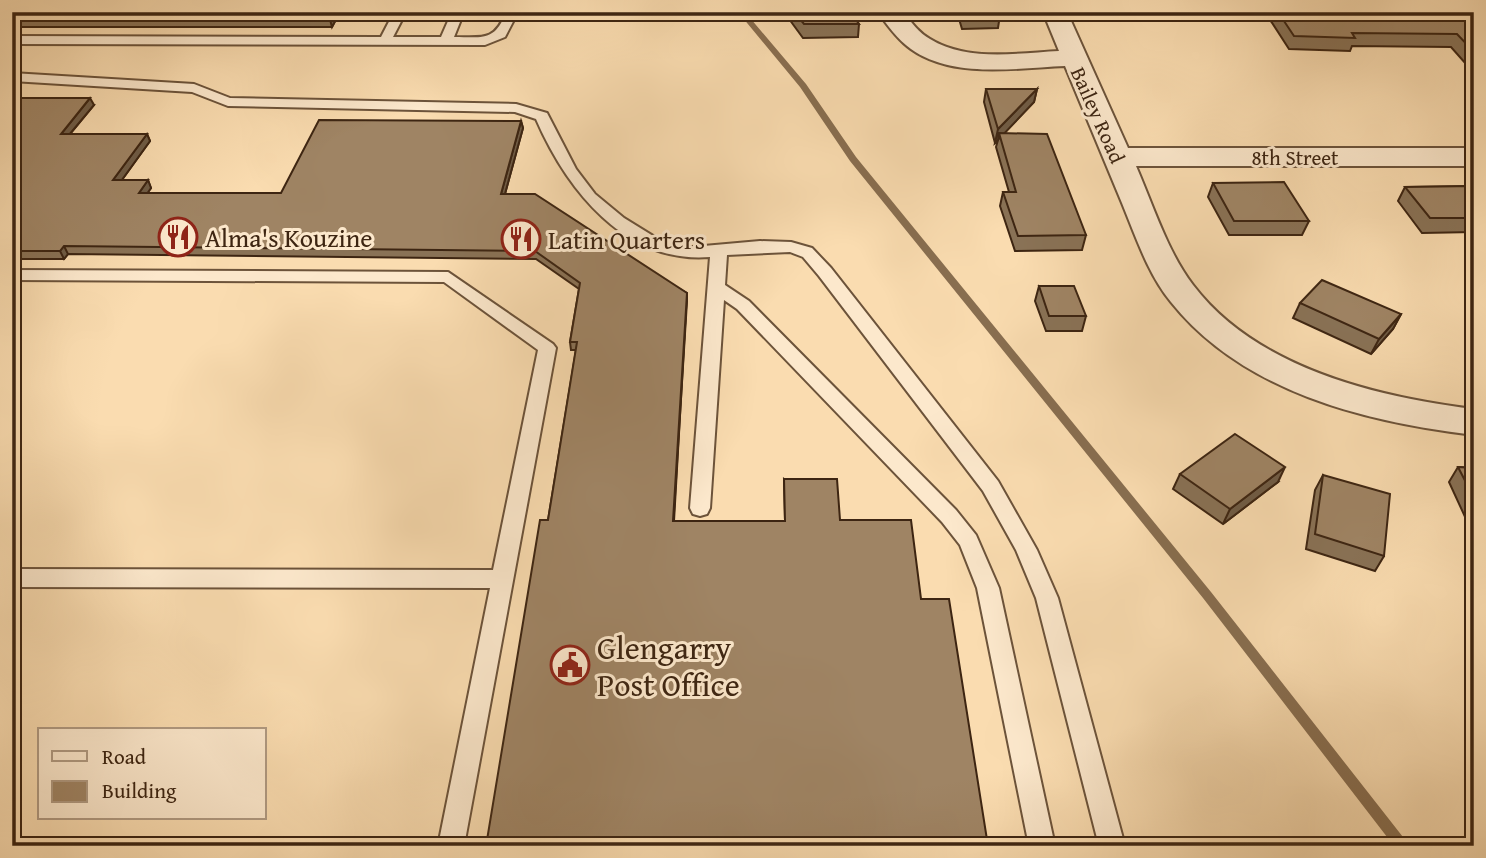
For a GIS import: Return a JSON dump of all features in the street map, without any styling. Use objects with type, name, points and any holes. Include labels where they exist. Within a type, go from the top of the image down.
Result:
[{"type":"street","points":[[890,12],[918,43],[949,57],[1074,58]]},
{"type":"street","name":"Bailey Road","points":[[1055,12],[1163,263],[1183,295],[1240,345],[1278,368],[1349,398],[1405,412],[1474,422]]},
{"type":"street","name":"8th Street","points":[[1117,157],[1474,157]]},
{"type":"lane","points":[[385,41],[400,12]]},
{"type":"lane","points":[[446,41],[458,12]]},
{"type":"lane","points":[[12,40],[446,41],[498,38],[504,34],[512,12]]},
{"type":"lane","points":[[12,77],[194,88],[228,102],[516,108],[542,116],[565,167],[584,194],[624,225],[663,249],[678,253],[781,247],[804,250],[825,272],[991,486],[1026,550],[1047,598],[1112,846]]},
{"type":"lane","points":[[700,508],[719,250]]},
{"type":"lane","points":[[12,275],[448,277],[547,348],[451,846]]},
{"type":"lane","points":[[717,287],[743,305],[949,516],[968,541],[988,588],[1042,846]]},
{"type":"lane","points":[[12,578],[502,579]]},
{"type":"building","points":[[794,12],[850,12],[859,24],[804,24]]},
{"type":"building","points":[[963,12],[999,12],[1000,15],[964,16]]},
{"type":"building","points":[[1278,12],[1474,12],[1474,52],[1457,34],[1352,33],[1355,38],[1294,36]]},
{"type":"building","points":[[986,89],[1037,89],[998,129]]},
{"type":"building","points":[[12,98],[90,98],[61,134],[147,134],[113,180],[148,180],[139,193],[281,193],[319,120],[521,121],[501,194],[535,194],[687,293],[673,521],[785,521],[784,479],[837,479],[840,520],[911,520],[921,599],[949,599],[988,846],[486,846],[540,520],[548,520],[577,342],[570,342],[580,283],[535,251],[64,246],[60,251],[12,251]]},
{"type":"building","points":[[999,133],[1047,134],[1086,235],[1018,236],[1003,192],[1016,192]]},
{"type":"building","points":[[1284,182],[1309,221],[1234,221],[1213,183]]},
{"type":"building","points":[[1474,186],[1474,218],[1430,218],[1405,187]]},
{"type":"building","points":[[1322,280],[1401,314],[1379,339],[1300,303]]},
{"type":"building","points":[[1039,286],[1074,286],[1086,316],[1049,316]]},
{"type":"building","points":[[1235,434],[1285,467],[1230,509],[1180,474]]},
{"type":"building","points":[[1458,467],[1474,468],[1474,498]]},
{"type":"building","points":[[1323,475],[1390,494],[1384,556],[1315,534]]},
{"type":"waterway","points":[[741,12],[803,86],[853,159],[1207,595],[1403,846]]},
{"type":"place","name":"Alma's Kouzine","points":[[178,237]]},
{"type":"place","name":"Latin Quarters","points":[[521,239]]},
{"type":"place","name":"Glengarry Post Office","points":[[570,665]]}]
